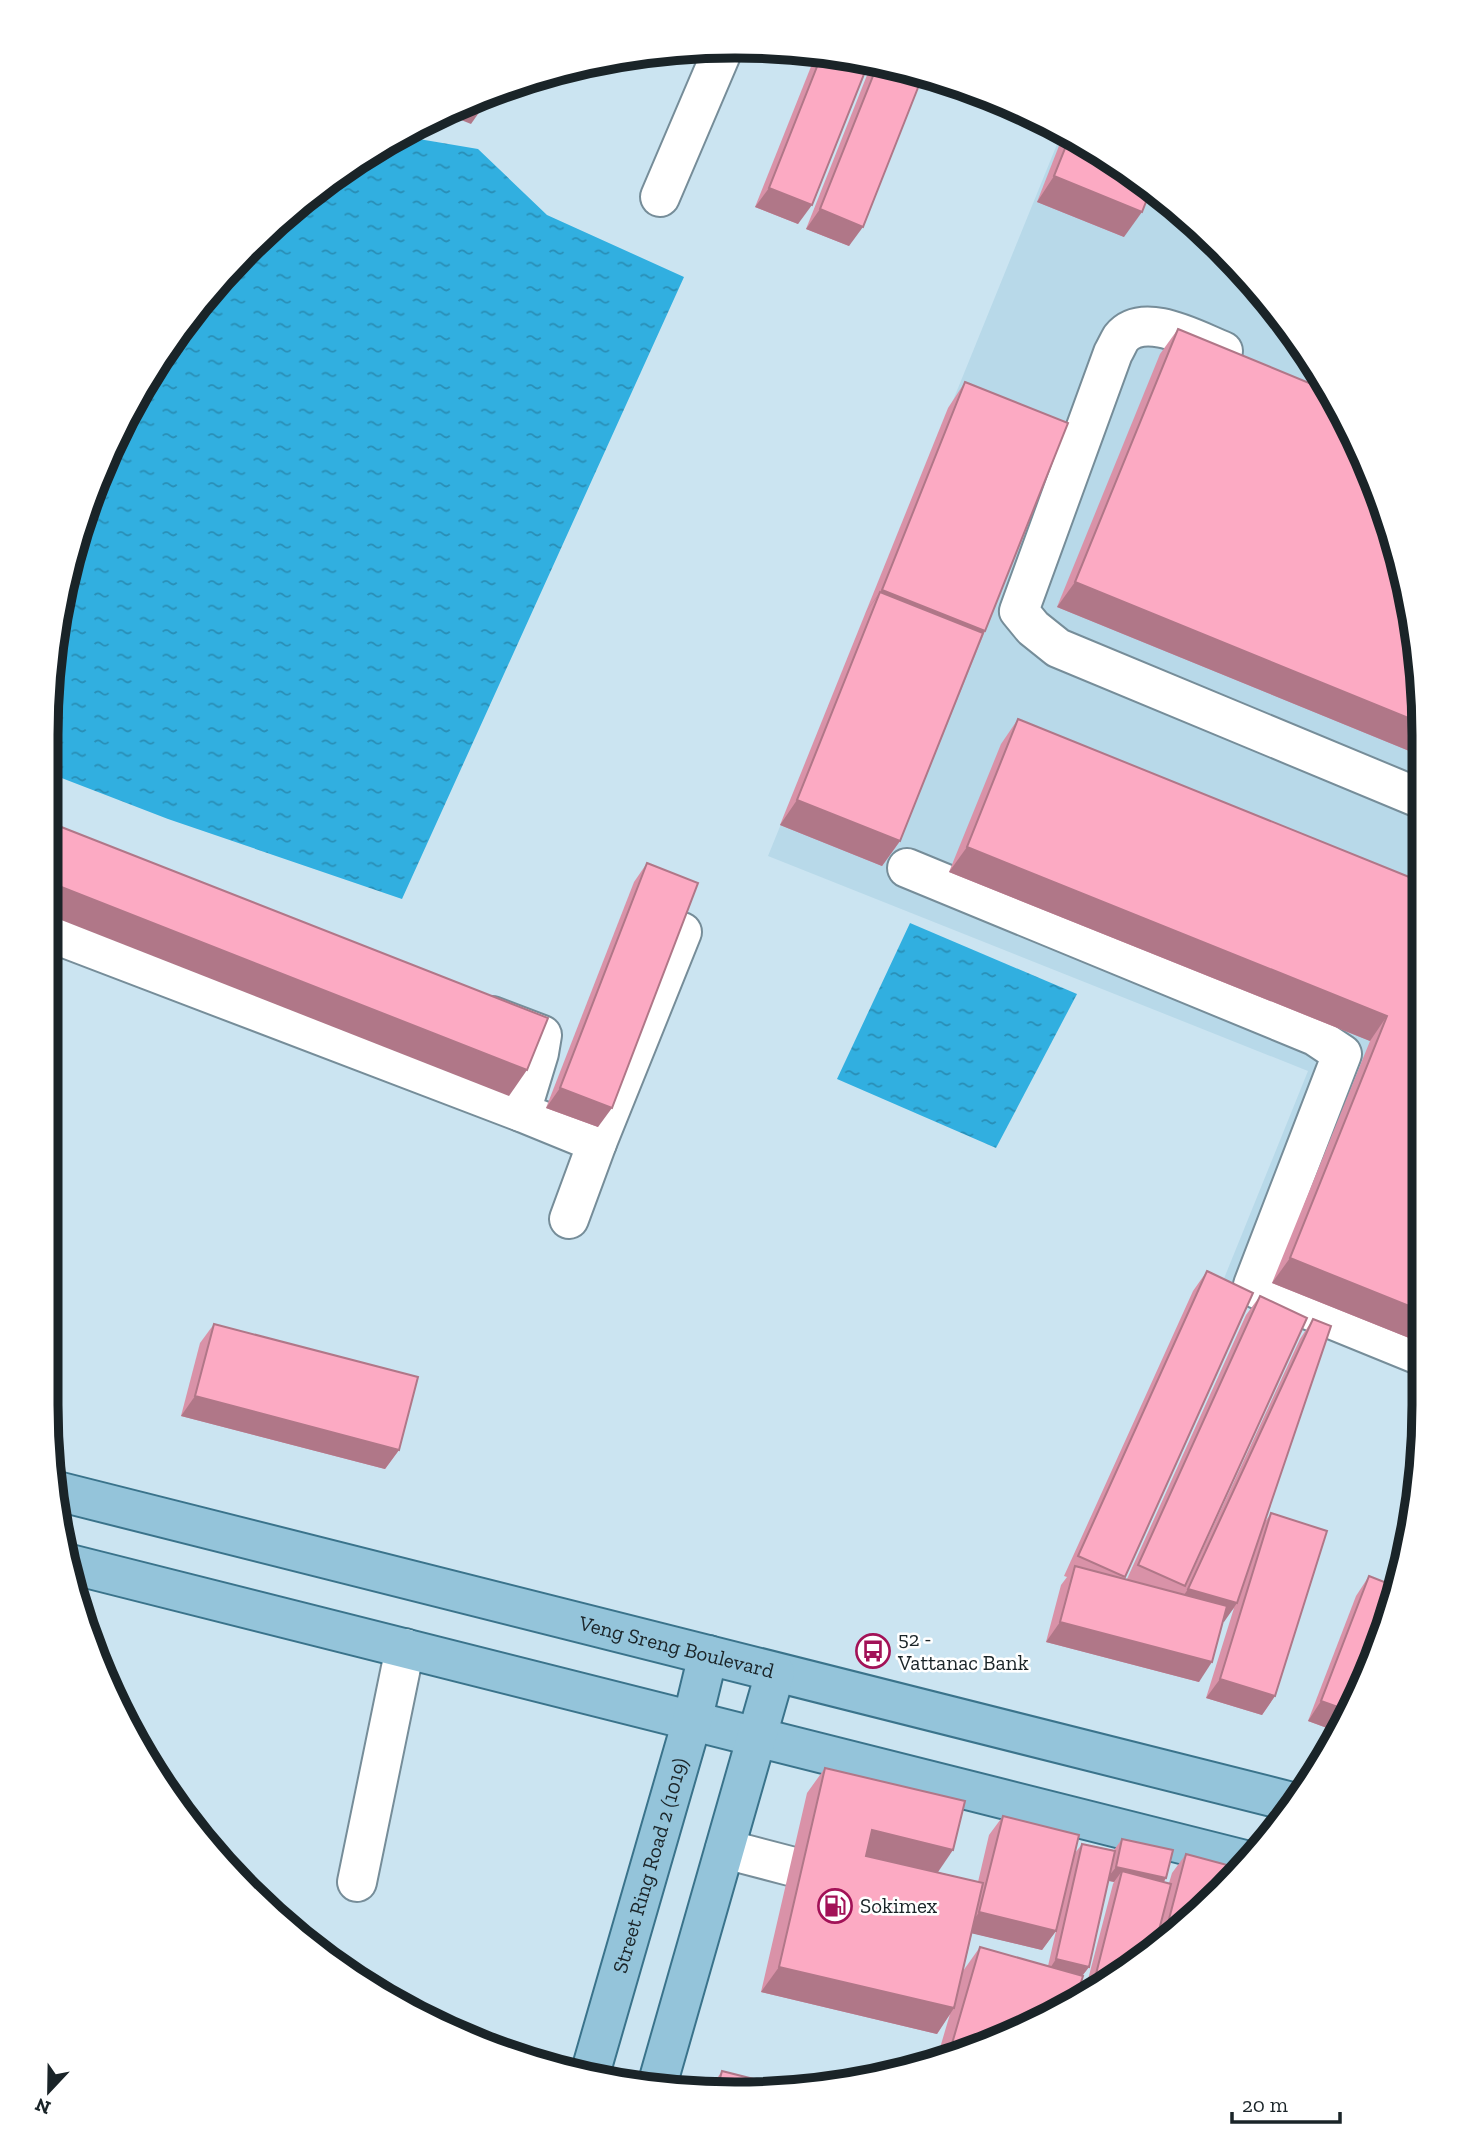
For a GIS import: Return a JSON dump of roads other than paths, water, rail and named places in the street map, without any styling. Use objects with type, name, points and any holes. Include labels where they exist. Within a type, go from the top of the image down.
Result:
[{"type":"main road","name":"Veng Sreng Boulevard","points":[[64,1493],[1284,1800]]},
{"type":"main road","points":[[78,1566],[757,1737],[842,1773],[1239,1858]]},
{"type":"main road","name":"Street Ring Road 2 (1019)","points":[[592,2066],[692,1721],[708,1655]]},
{"type":"main road","points":[[659,2077],[775,1673]]},
{"type":"lane","points":[[660,197],[719,58]]},
{"type":"lane","points":[[1259,366],[1160,326],[1134,329],[1122,337],[1113,353],[1020,611],[1033,628],[1058,648],[1412,795]]},
{"type":"lane","points":[[907,868],[1315,1036],[1342,1054],[1253,1285],[1257,1290],[1412,1352]]},
{"type":"lane","points":[[569,1219],[682,932]]},
{"type":"lane","points":[[58,936],[597,1143]]},
{"type":"lane","points":[[454,1001],[541,1035],[539,1053],[520,1112]]},
{"type":"lane","points":[[357,1882],[405,1648]]},
{"type":"lane","points":[[725,1849],[790,1866]]},
{"type":"water","points":[[415,138],[478,149],[547,215],[684,277],[402,899],[168,819],[58,777],[59,691],[64,647],[81,560],[109,476],[128,435],[148,396],[172,359],[226,288],[256,256],[323,198],[359,172]]},
{"type":"water","points":[[910,923],[1077,994],[996,1148],[837,1079]]},
{"type":"place","name":"52 - Vattanac Bank","points":[[873,1651]]},
{"type":"place","name":"Sokimex","points":[[835,1906]]}]
